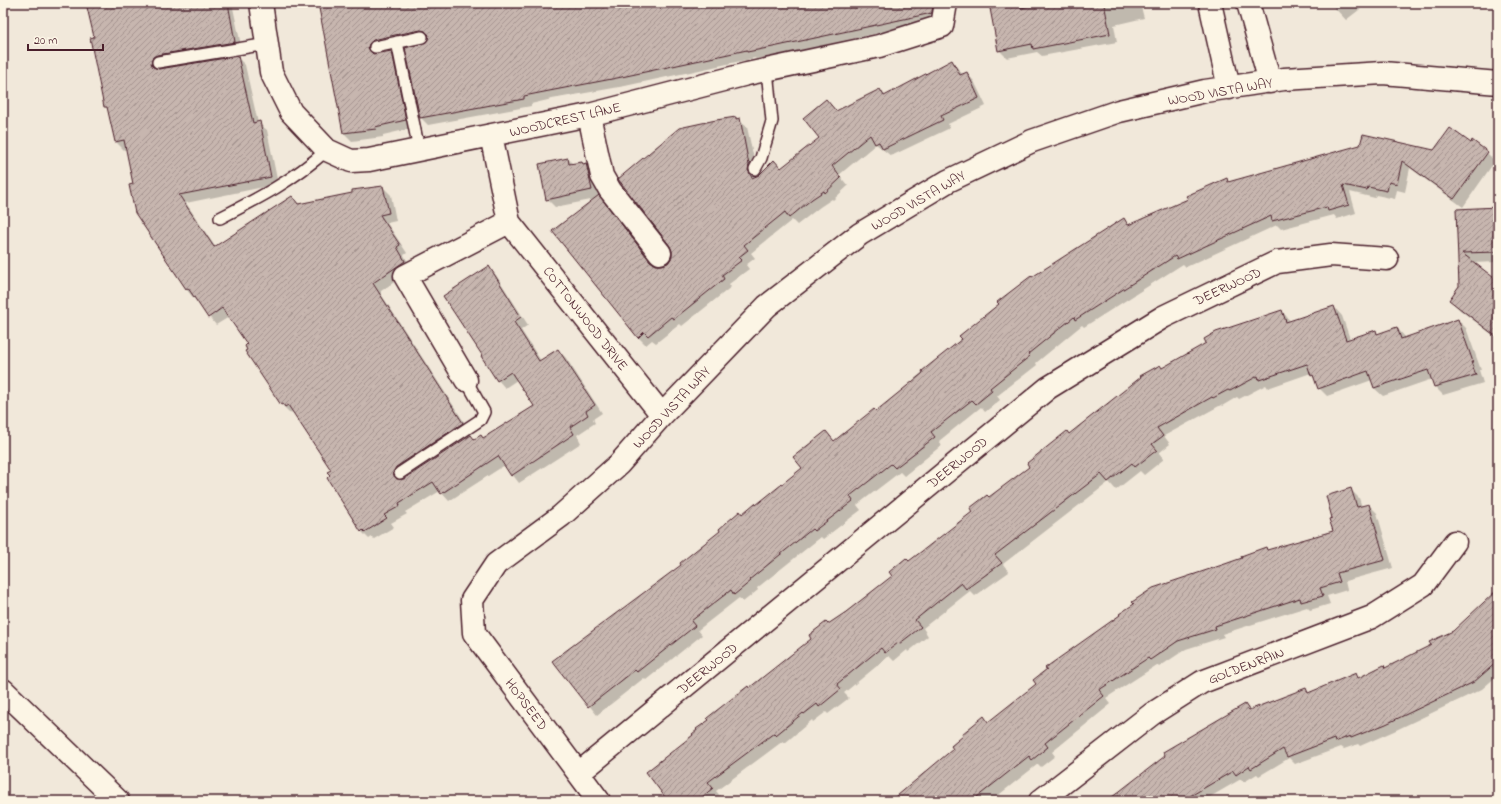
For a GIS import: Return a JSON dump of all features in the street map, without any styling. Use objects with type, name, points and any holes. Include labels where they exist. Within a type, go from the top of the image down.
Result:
[{"type":"main road","name":"WOODCREST LANE","points":[[261,3],[271,72],[291,112],[327,150],[351,161],[369,160],[491,136],[589,114],[767,70],[879,46],[942,26],[946,3]]},
{"type":"main road","points":[[1210,3],[1229,88]]},
{"type":"main road","points":[[1248,3],[1270,82]]},
{"type":"main road","name":"WOOD VISTA WAY","points":[[472,600],[496,564],[561,516],[619,464],[662,415],[767,306],[860,234],[948,180],[1032,141],[1119,111],[1205,91],[1284,79],[1383,73],[1498,84]]},
{"type":"main road","points":[[589,114],[602,176],[610,190],[660,253]]},
{"type":"main road","name":"COTTONWOOD DRIVE","points":[[491,136],[509,222],[662,415]]},
{"type":"main road","points":[[466,380],[405,276],[509,222]]},
{"type":"main road","name":"DEERWOOD","points":[[579,773],[1048,388],[1163,317],[1277,262],[1331,255],[1387,260]]},
{"type":"main road","name":"GOLDENRAIN","points":[[1040,801],[1152,714],[1202,682],[1372,617],[1423,585],[1455,542]]},
{"type":"main road","name":"HOPSEED","points":[[472,600],[474,633],[599,801]]},
{"type":"main road","points":[[3,690],[118,801]]},
{"type":"lane","points":[[375,48],[422,37]]},
{"type":"lane","points":[[397,42],[419,150]]},
{"type":"lane","points":[[158,62],[267,44]]},
{"type":"lane","points":[[755,169],[761,158],[772,121],[767,70]]},
{"type":"lane","points":[[220,218],[280,187],[305,170],[327,150]]},
{"type":"lane","points":[[400,473],[480,420],[484,412],[466,380]]},
{"type":"building","points":[[86,3],[228,3],[235,42],[157,55],[153,57],[151,63],[153,67],[159,69],[238,56],[253,123],[260,121],[271,177],[179,195],[214,247],[292,196],[298,204],[352,193],[352,190],[383,186],[389,213],[380,215],[400,245],[397,247],[405,261],[373,283],[463,423],[396,467],[393,473],[397,479],[404,479],[471,435],[474,439],[481,435],[483,438],[534,406],[511,372],[497,381],[481,356],[482,355],[443,296],[489,266],[521,317],[514,322],[539,361],[558,349],[595,405],[586,411],[588,415],[570,427],[574,434],[511,476],[498,456],[441,494],[433,482],[399,503],[400,506],[384,515],[387,518],[365,532],[363,530],[361,532],[327,478],[330,475],[327,472],[331,470],[288,405],[285,407],[283,404],[281,405],[245,351],[247,350],[245,346],[247,344],[222,308],[208,318],[188,288],[186,289],[135,213],[129,185],[133,184],[124,140],[115,142],[107,107],[104,107],[90,38],[94,37]]},
{"type":"building","points":[[318,3],[933,3],[932,13],[773,47],[747,52],[747,50],[524,96],[524,99],[420,118],[405,48],[426,42],[429,35],[425,31],[421,30],[395,35],[373,40],[369,44],[368,48],[373,54],[392,51],[406,120],[375,127],[376,129],[343,133]]},
{"type":"building","points":[[989,3],[1020,3],[1021,8],[1045,3],[1104,3],[1110,34],[1033,49],[1032,44],[998,51]]},
{"type":"building","points":[[952,60],[960,75],[967,72],[979,98],[941,116],[943,120],[883,149],[879,142],[875,144],[870,135],[832,166],[841,178],[825,193],[824,191],[812,199],[789,218],[785,212],[744,245],[748,250],[739,257],[742,260],[722,275],[724,279],[674,319],[671,317],[648,336],[644,332],[638,338],[552,231],[599,195],[650,261],[656,265],[668,263],[672,257],[670,246],[618,179],[679,128],[716,120],[736,117],[736,119],[740,118],[749,165],[748,170],[752,178],[759,175],[774,160],[781,168],[819,138],[803,118],[826,99],[836,111],[880,89],[884,96]]},
{"type":"building","points":[[1450,128],[1471,143],[1472,140],[1488,152],[1454,199],[1402,161],[1397,184],[1389,182],[1387,191],[1368,187],[1367,190],[1343,185],[1349,205],[1328,211],[1327,207],[1272,221],[1271,216],[1177,259],[1175,256],[1075,320],[1074,317],[1028,354],[1030,356],[990,388],[992,391],[976,404],[972,400],[931,432],[935,437],[895,468],[891,464],[850,496],[853,501],[814,531],[812,529],[749,580],[751,581],[734,595],[731,590],[691,621],[695,626],[637,672],[635,670],[588,707],[552,661],[681,565],[680,563],[720,531],[719,529],[740,511],[742,514],[755,503],[756,505],[802,468],[793,457],[826,431],[834,441],[874,409],[876,411],[962,339],[959,336],[999,304],[997,302],[1031,276],[1032,277],[1124,218],[1128,225],[1188,199],[1186,196],[1227,178],[1228,182],[1360,145],[1363,134],[1434,150]]},
{"type":"building","points":[[568,158],[569,164],[582,162],[583,164],[586,163],[592,190],[546,200],[539,164]]},
{"type":"building","points":[[1498,207],[1498,252],[1462,253],[1498,281],[1498,338],[1449,300],[1459,286],[1456,209]]},
{"type":"building","points":[[1334,306],[1346,340],[1376,330],[1377,334],[1397,327],[1401,339],[1458,319],[1476,375],[1434,387],[1428,370],[1374,388],[1368,371],[1318,389],[1307,364],[1259,380],[1258,376],[1230,391],[1228,390],[1213,398],[1212,397],[1157,428],[1163,436],[1152,444],[1157,450],[1135,467],[1132,463],[1108,482],[1101,474],[995,555],[1002,563],[966,589],[961,583],[915,620],[921,627],[885,653],[881,648],[837,684],[841,689],[819,707],[817,704],[804,714],[803,713],[776,735],[774,733],[708,782],[713,788],[697,801],[668,801],[646,772],[693,735],[692,734],[697,730],[696,729],[709,720],[707,718],[748,686],[749,688],[811,639],[809,635],[826,622],[828,624],[846,612],[892,576],[889,572],[906,558],[909,561],[926,548],[972,512],[970,508],[987,495],[989,497],[1029,467],[1027,463],[1067,431],[1069,434],[1141,377],[1140,376],[1160,365],[1162,368],[1206,343],[1204,339],[1216,332],[1282,310],[1286,322]]},
{"type":"building","points":[[1351,488],[1357,507],[1369,504],[1385,560],[1337,573],[1340,582],[1320,588],[1323,596],[1301,602],[1300,598],[1215,626],[1216,629],[1178,641],[1150,660],[1148,658],[1099,690],[1104,696],[1045,743],[1048,747],[1032,760],[1029,756],[972,801],[891,801],[953,749],[951,746],[963,736],[962,734],[984,716],[988,722],[1036,684],[1033,680],[1047,669],[1045,668],[1120,615],[1119,614],[1134,604],[1132,602],[1153,588],[1242,558],[1241,556],[1266,547],[1267,550],[1333,531],[1329,519],[1332,518],[1326,496]]},
{"type":"building","points":[[1498,589],[1498,661],[1474,682],[1386,724],[1351,738],[1350,736],[1335,742],[1334,739],[1287,757],[1283,749],[1251,769],[1249,766],[1236,775],[1233,771],[1182,801],[1107,801],[1165,756],[1163,752],[1245,704],[1249,710],[1306,688],[1308,693],[1356,673],[1358,678],[1384,665],[1385,668],[1431,645],[1429,642],[1453,631]]}]
